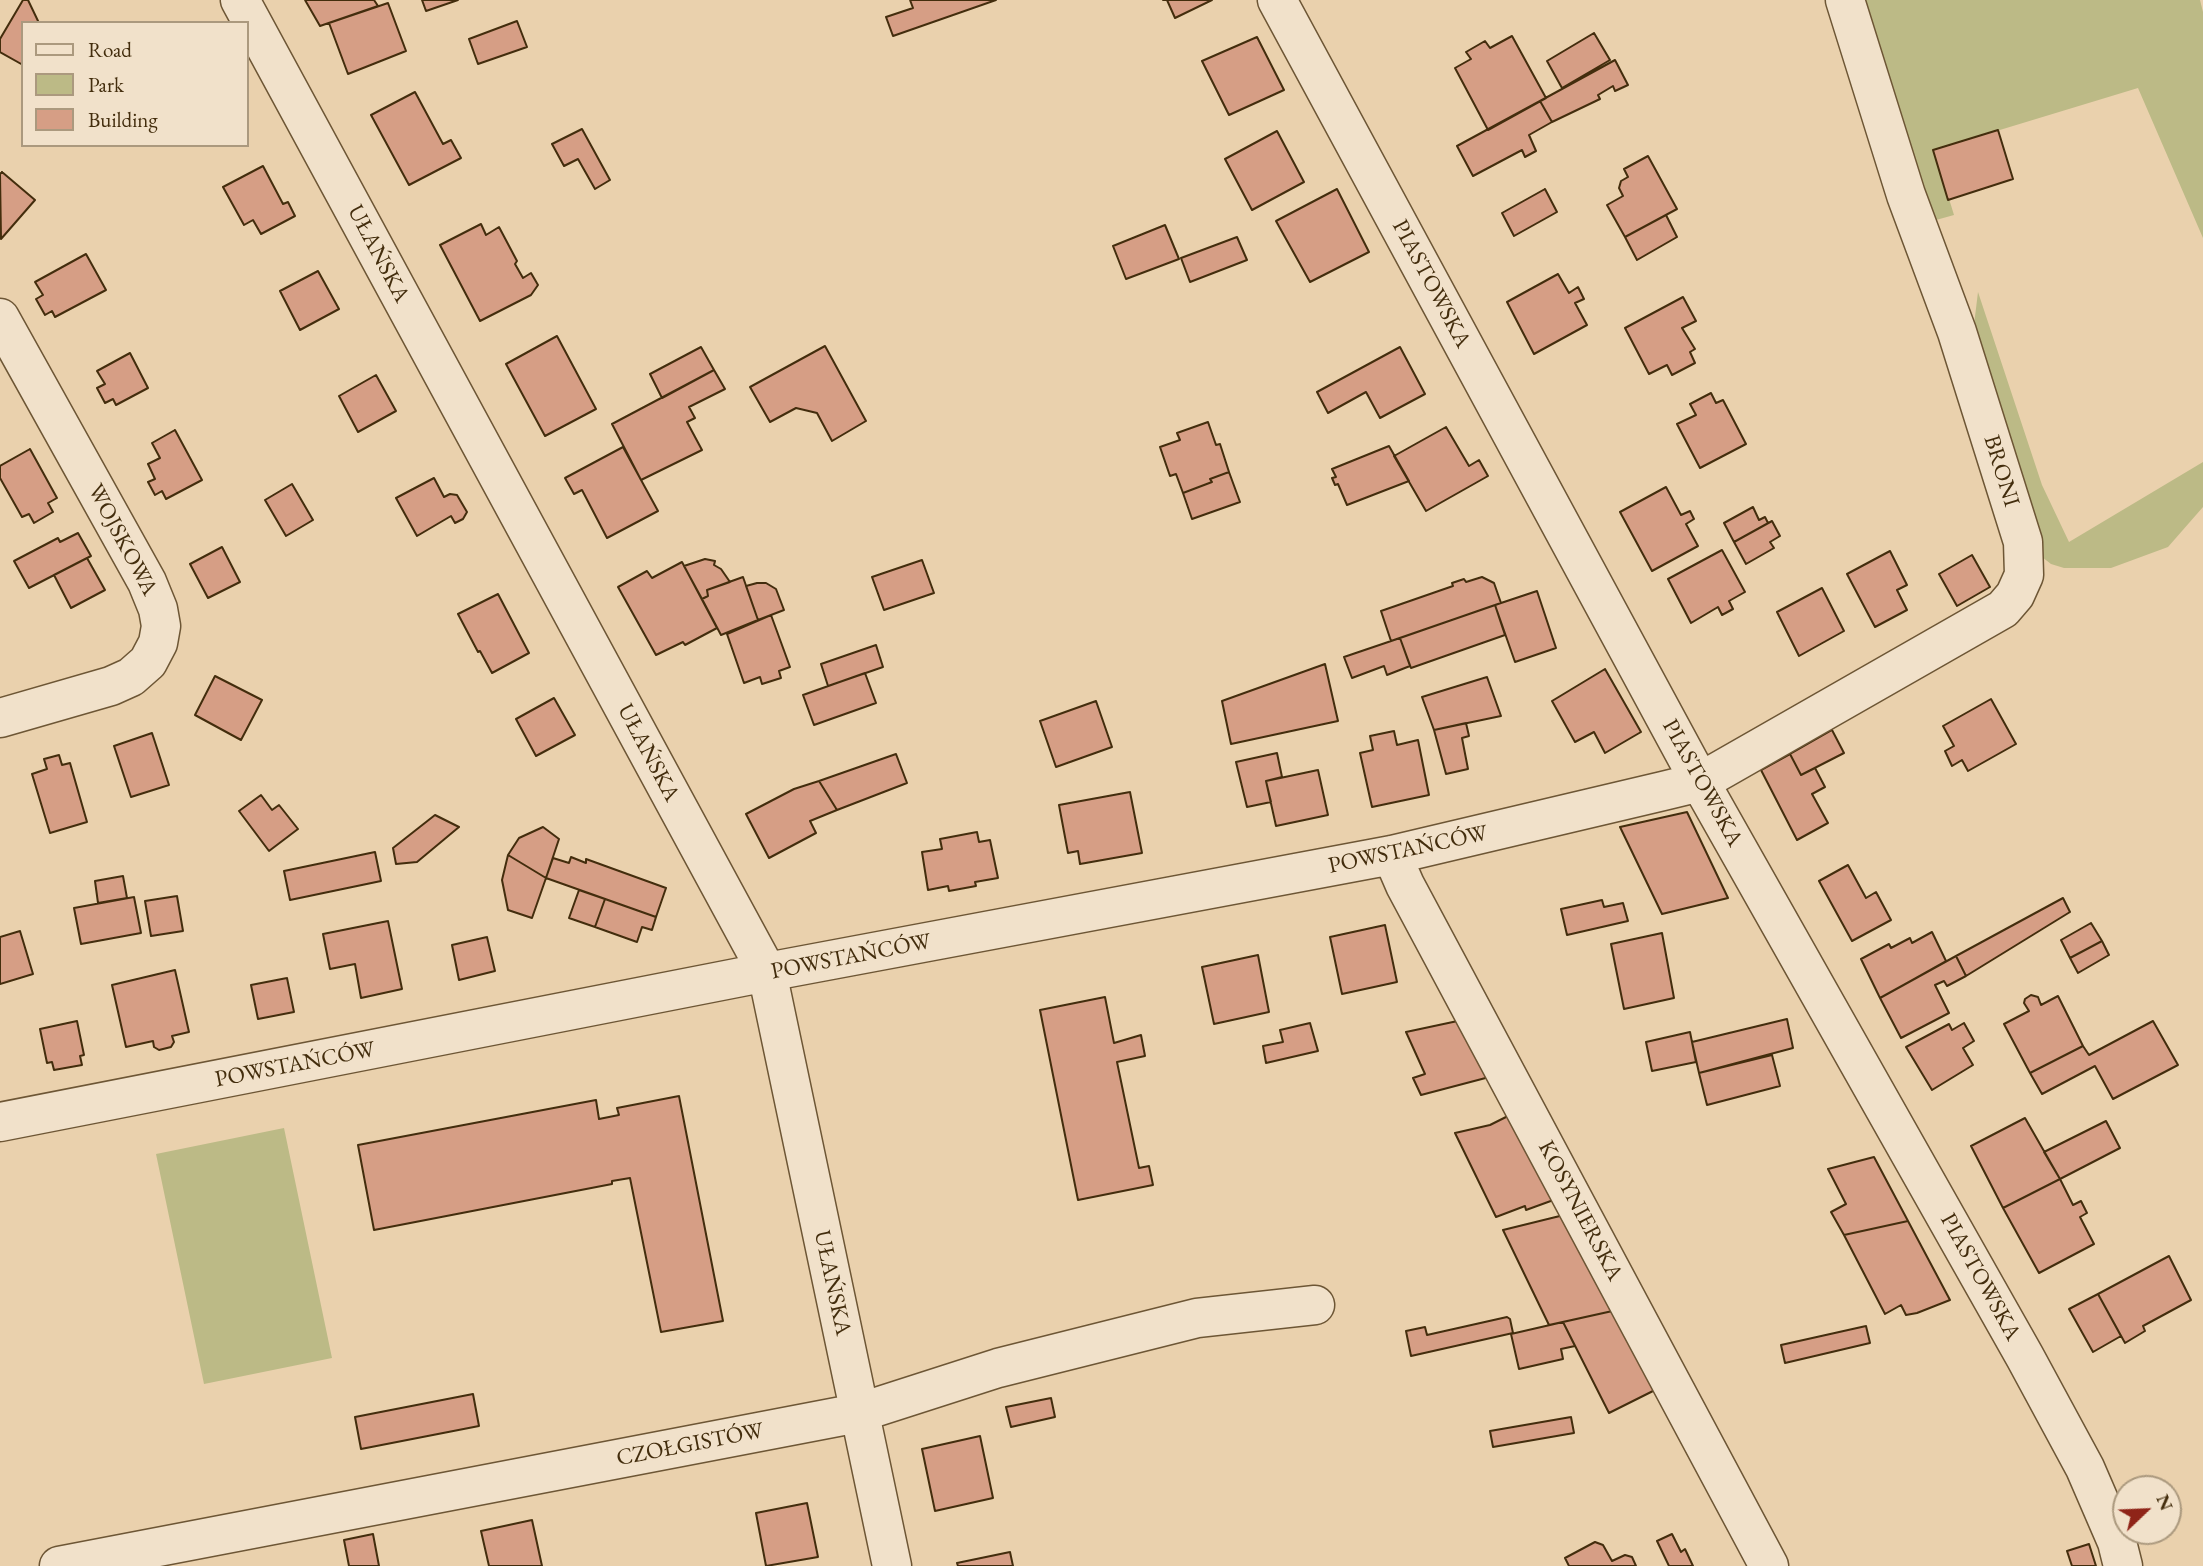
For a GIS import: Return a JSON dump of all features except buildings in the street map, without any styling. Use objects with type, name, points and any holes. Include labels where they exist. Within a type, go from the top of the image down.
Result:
[{"type":"street","name":"UŁAŃSKA","points":[[240,0],[767,972],[892,1566]]},
{"type":"street","name":"PIASTOWSKA","points":[[1277,0],[1700,782],[2085,1468],[2117,1542],[2123,1566]]},
{"type":"street","name":"BRONI","points":[[1700,782],[2003,609],[2015,595],[2024,575],[2023,542],[2019,528],[1957,332],[1906,195],[1845,0]]},
{"type":"street","name":"WOJSKOWA","points":[[0,318],[146,582],[158,609],[161,626],[158,643],[148,662],[131,677],[0,718]]},
{"type":"street","name":"POWSTAŃCÓW","points":[[0,1122],[767,972],[1392,855],[1700,782]]},
{"type":"street","name":"KOSYNIERSKA","points":[[1392,855],[1405,885],[1769,1566]]},
{"type":"street","name":"CZOŁGISTÓW","points":[[59,1566],[858,1413],[998,1368],[1197,1318],[1315,1305]]},
{"type":"green space","points":[[1859,0],[2200,0],[2203,12],[2203,238],[2138,88],[1934,150],[1954,215],[1936,220],[1916,193]]},
{"type":"green space","points":[[1978,292],[2042,485],[2069,542],[2203,462],[2203,507],[2168,547],[2111,568],[2064,568],[2051,564],[2042,557],[1972,341]]},
{"type":"green space","points":[[284,1128],[332,1358],[204,1384],[156,1154]]}]
